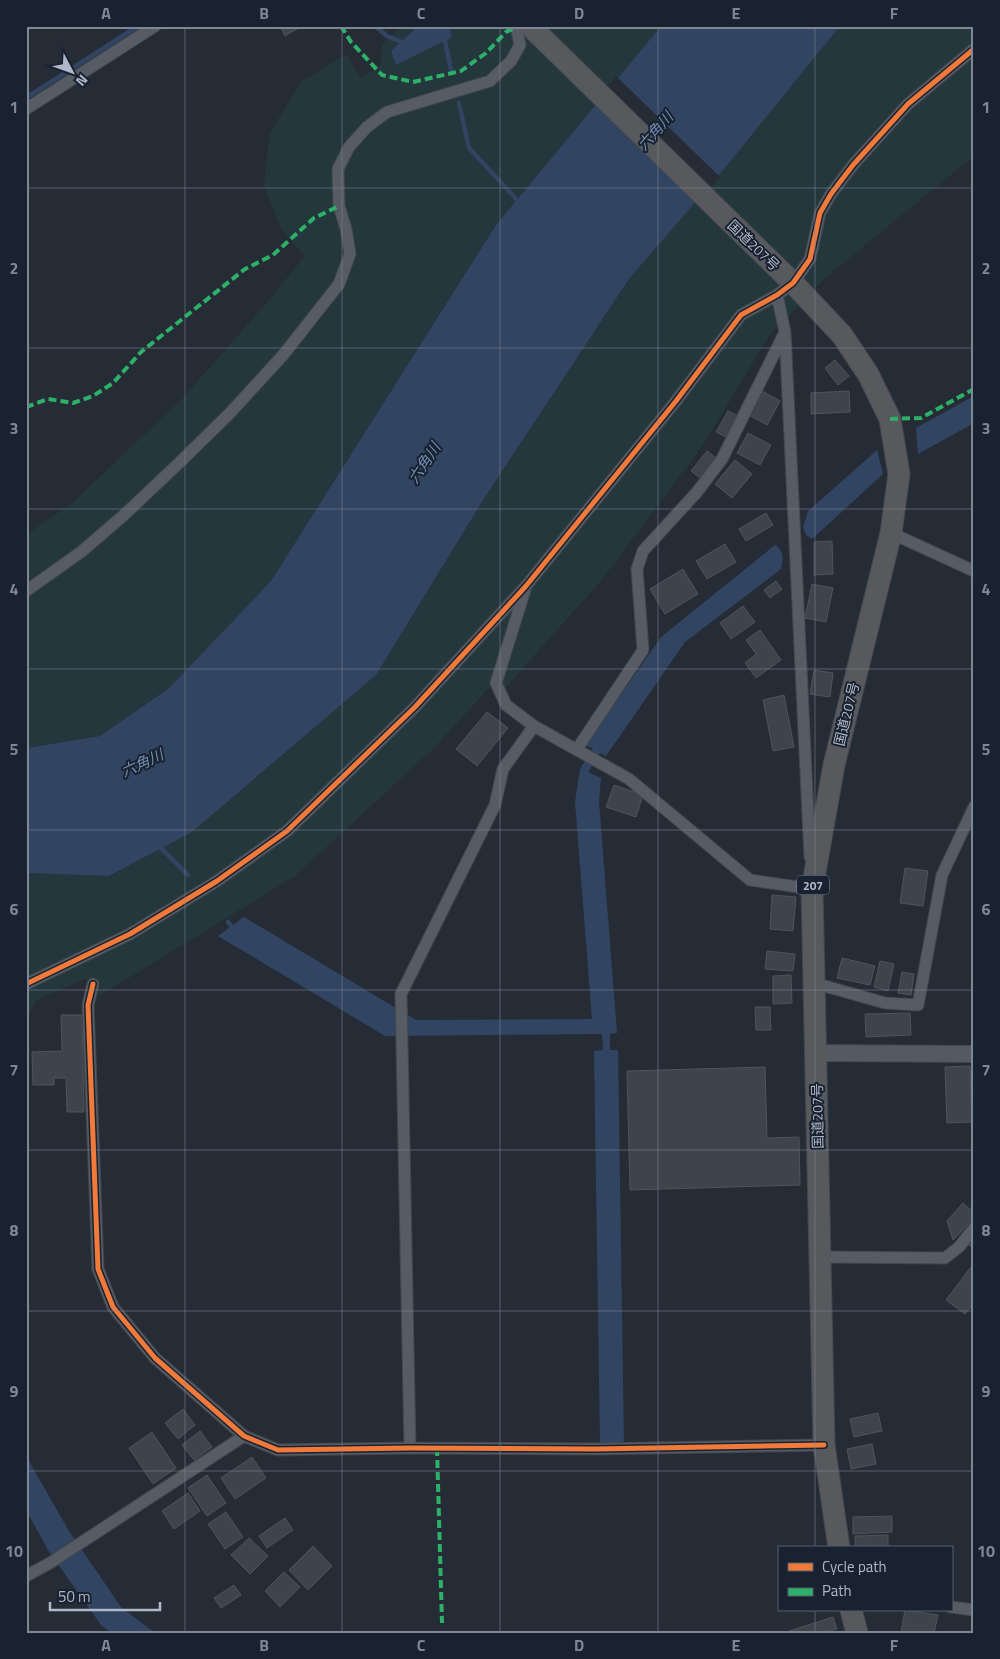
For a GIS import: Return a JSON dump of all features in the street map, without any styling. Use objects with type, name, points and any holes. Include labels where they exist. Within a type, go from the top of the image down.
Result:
[{"type":"highway","name":"国道207号","points":[[530,26],[783,283],[842,335],[868,374],[890,419],[899,474],[891,533],[834,765],[812,889],[824,1445],[839,1546]]},
{"type":"highway","points":[[852,1612],[857,1633]]},
{"type":"street","points":[[26,109],[154,26]]},
{"type":"street","points":[[26,591],[80,552],[124,514],[230,413],[284,354],[339,284],[350,254],[346,228],[339,206],[338,170],[349,147],[367,127],[387,112],[490,81],[512,61],[520,45],[516,26]]},
{"type":"street","points":[[26,984],[130,934],[217,881],[287,831],[415,707],[526,586],[676,401],[741,315],[783,283],[810,259],[820,213],[830,194],[853,165],[908,104],[974,49]]},
{"type":"street","points":[[526,586],[496,683],[506,705],[534,726],[629,779],[750,880],[812,889],[783,283]]},
{"type":"street","points":[[582,752],[643,650],[637,569],[643,551],[697,492],[722,459],[784,332]]},
{"type":"street","points":[[891,533],[974,571]]},
{"type":"street","points":[[410,1448],[401,994],[495,805],[504,769],[534,726]]},
{"type":"street","points":[[814,984],[886,1003],[918,1005],[942,874],[974,807]]},
{"type":"street","points":[[93,984],[88,1005],[98,1269],[114,1306],[156,1358],[244,1436],[278,1450],[410,1448],[596,1449],[824,1445]]},
{"type":"street","points":[[816,1053],[974,1054]]},
{"type":"street","points":[[819,1257],[946,1258],[959,1247],[974,1228]]},
{"type":"street","points":[[26,1576],[50,1563],[244,1436]]},
{"type":"street","points":[[952,1607],[974,1610]]},
{"type":"green space","points":[[401,26],[507,26],[522,39],[540,26],[661,26],[496,225],[271,581],[169,688],[100,736],[26,748],[26,535],[72,503],[181,400],[305,256],[282,230],[264,185],[270,132],[302,81],[346,54],[361,78],[380,66],[382,45]]},
{"type":"green space","points":[[840,26],[974,26],[974,156],[825,278],[769,336],[703,445],[600,582],[505,688],[488,689],[435,747],[295,876],[96,998],[85,979],[37,1000],[26,1017],[26,873],[109,876],[192,832],[376,675],[485,497],[629,279],[725,168]]},
{"type":"water","points":[[418,26],[449,26],[452,37],[396,65],[391,51]]},
{"type":"water","name":"六角川","points":[[661,26],[840,26],[725,168],[629,279],[485,497],[376,675],[192,832],[109,876],[26,873],[26,748],[100,736],[169,688],[271,581],[496,225]]},
{"type":"water","points":[[974,396],[974,423],[918,454],[916,428]]},
{"type":"water","points":[[877,450],[883,474],[812,539],[806,535],[803,527],[808,511]]},
{"type":"water","points":[[775,545],[782,553],[781,569],[685,642],[606,756],[600,753],[588,772],[601,778],[599,801],[617,1033],[610,1034],[610,1050],[618,1050],[624,1444],[600,1444],[594,1051],[603,1050],[602,1034],[385,1036],[218,936],[244,917],[416,1020],[592,1019],[575,802],[580,769],[593,749],[586,745],[661,637]]},
{"type":"water","points":[[26,1456],[69,1531],[121,1607],[155,1633],[111,1633],[101,1625],[48,1550],[26,1510]]},
{"type":"pier","points":[[616,76],[720,177],[697,203],[594,103]]},
{"type":"building","points":[[280,26],[302,26],[285,36]]},
{"type":"building","points":[[835,360],[849,376],[838,385],[825,368]]},
{"type":"building","points":[[762,391],[780,401],[767,425],[749,415]]},
{"type":"building","points":[[849,391],[850,412],[811,414],[811,393]]},
{"type":"building","points":[[728,411],[738,416],[726,437],[716,432]]},
{"type":"building","points":[[748,433],[771,445],[760,465],[737,453]]},
{"type":"building","points":[[707,451],[716,458],[700,478],[691,471]]},
{"type":"building","points":[[735,460],[752,474],[732,498],[715,484]]},
{"type":"building","points":[[766,513],[773,525],[746,541],[739,529]]},
{"type":"building","points":[[832,541],[833,574],[814,575],[814,542]]},
{"type":"building","points":[[725,544],[736,562],[707,579],[696,561]]},
{"type":"building","points":[[683,569],[698,594],[665,614],[650,589]]},
{"type":"building","points":[[776,581],[782,589],[770,598],[764,590]]},
{"type":"building","points":[[812,584],[833,588],[826,622],[805,618]]},
{"type":"building","points":[[743,606],[755,622],[731,639],[720,623]]},
{"type":"building","points":[[760,630],[781,660],[756,678],[745,663],[756,654],[746,640]]},
{"type":"building","points":[[814,670],[833,673],[830,697],[810,694]]},
{"type":"building","points":[[784,695],[794,747],[773,751],[763,700]]},
{"type":"building","points":[[487,712],[508,728],[477,766],[456,749]]},
{"type":"building","points":[[614,785],[643,795],[636,817],[606,807]]},
{"type":"building","points":[[905,868],[928,871],[923,906],[900,903]]},
{"type":"building","points":[[772,895],[796,897],[793,931],[770,929]]},
{"type":"building","points":[[767,951],[795,954],[793,971],[765,969]]},
{"type":"building","points":[[842,958],[875,966],[870,985],[837,978]]},
{"type":"building","points":[[880,961],[894,964],[888,991],[874,987]]},
{"type":"building","points":[[902,972],[914,974],[911,995],[898,993]]},
{"type":"building","points":[[791,975],[792,1003],[773,1004],[773,976]]},
{"type":"building","points":[[755,1007],[770,1007],[771,1030],[756,1030]]},
{"type":"building","points":[[910,1013],[911,1035],[866,1037],[865,1014]]},
{"type":"building","points":[[61,1015],[82,1015],[84,1112],[67,1112],[66,1078],[54,1078],[54,1085],[33,1085],[32,1052],[62,1051]]},
{"type":"building","points":[[970,1066],[972,1122],[947,1123],[945,1067]]},
{"type":"building","points":[[765,1067],[767,1138],[799,1137],[800,1185],[630,1190],[627,1071]]},
{"type":"building","points":[[963,1203],[974,1213],[974,1218],[953,1240],[947,1221]]},
{"type":"building","points":[[974,1238],[974,1248],[969,1245]]},
{"type":"building","points":[[974,1263],[974,1303],[965,1314],[946,1300]]},
{"type":"building","points":[[183,1409],[195,1425],[178,1439],[165,1423]]},
{"type":"building","points":[[878,1413],[882,1431],[854,1437],[850,1419]]},
{"type":"building","points":[[200,1431],[212,1447],[194,1460],[182,1445]]},
{"type":"building","points":[[152,1432],[176,1468],[153,1484],[129,1448]]},
{"type":"building","points":[[872,1444],[876,1464],[851,1469],[847,1449]]},
{"type":"building","points":[[252,1457],[266,1478],[235,1499],[221,1478]]},
{"type":"building","points":[[207,1475],[226,1503],[207,1516],[188,1488]]},
{"type":"building","points":[[188,1493],[200,1511],[174,1529],[162,1511]]},
{"type":"building","points":[[226,1512],[243,1537],[225,1549],[208,1524]]},
{"type":"building","points":[[892,1516],[892,1532],[853,1534],[853,1517]]},
{"type":"building","points":[[285,1518],[293,1530],[267,1548],[259,1536]]},
{"type":"building","points":[[888,1535],[888,1546],[855,1546],[855,1536]]},
{"type":"building","points":[[249,1538],[268,1556],[250,1574],[231,1555]]},
{"type":"building","points":[[313,1546],[332,1566],[308,1590],[289,1570]]},
{"type":"building","points":[[284,1572],[300,1587],[280,1607],[265,1591]]},
{"type":"building","points":[[234,1585],[241,1595],[221,1608],[214,1598]]},
{"type":"building","points":[[905,1612],[938,1615],[934,1633],[901,1632]]},
{"type":"building","points":[[833,1617],[837,1629],[823,1633],[783,1633]]},
{"type":"waterway","points":[[26,98],[138,26]]},
{"type":"waterway","points":[[375,26],[387,36],[406,44]]},
{"type":"waterway","points":[[442,37],[444,36],[451,70]]},
{"type":"waterway","points":[[459,103],[469,148],[520,203]]},
{"type":"waterway","points":[[157,844],[188,875]]},
{"type":"waterway","points":[[228,922],[235,931]]},
{"type":"marked path","points":[[341,26],[351,42],[382,75],[413,82],[461,71],[486,53],[506,32],[516,27]]},
{"type":"marked path","points":[[26,407],[48,399],[73,403],[93,396],[113,383],[141,352],[245,269],[273,255],[314,218],[339,206]]},
{"type":"marked path","points":[[890,419],[921,418],[974,389]]},
{"type":"marked path","points":[[437,1448],[442,1623]]},
{"type":"cycle path","points":[[26,984],[130,934],[217,881],[287,831],[415,707],[526,586],[676,401],[741,315],[777,295],[793,283],[810,259],[820,213],[831,194],[853,165],[908,104],[974,49]]},
{"type":"cycle path","points":[[93,984],[88,1005],[98,1269],[113,1307],[155,1358],[244,1436],[278,1450],[410,1448],[596,1449],[824,1445]]}]
